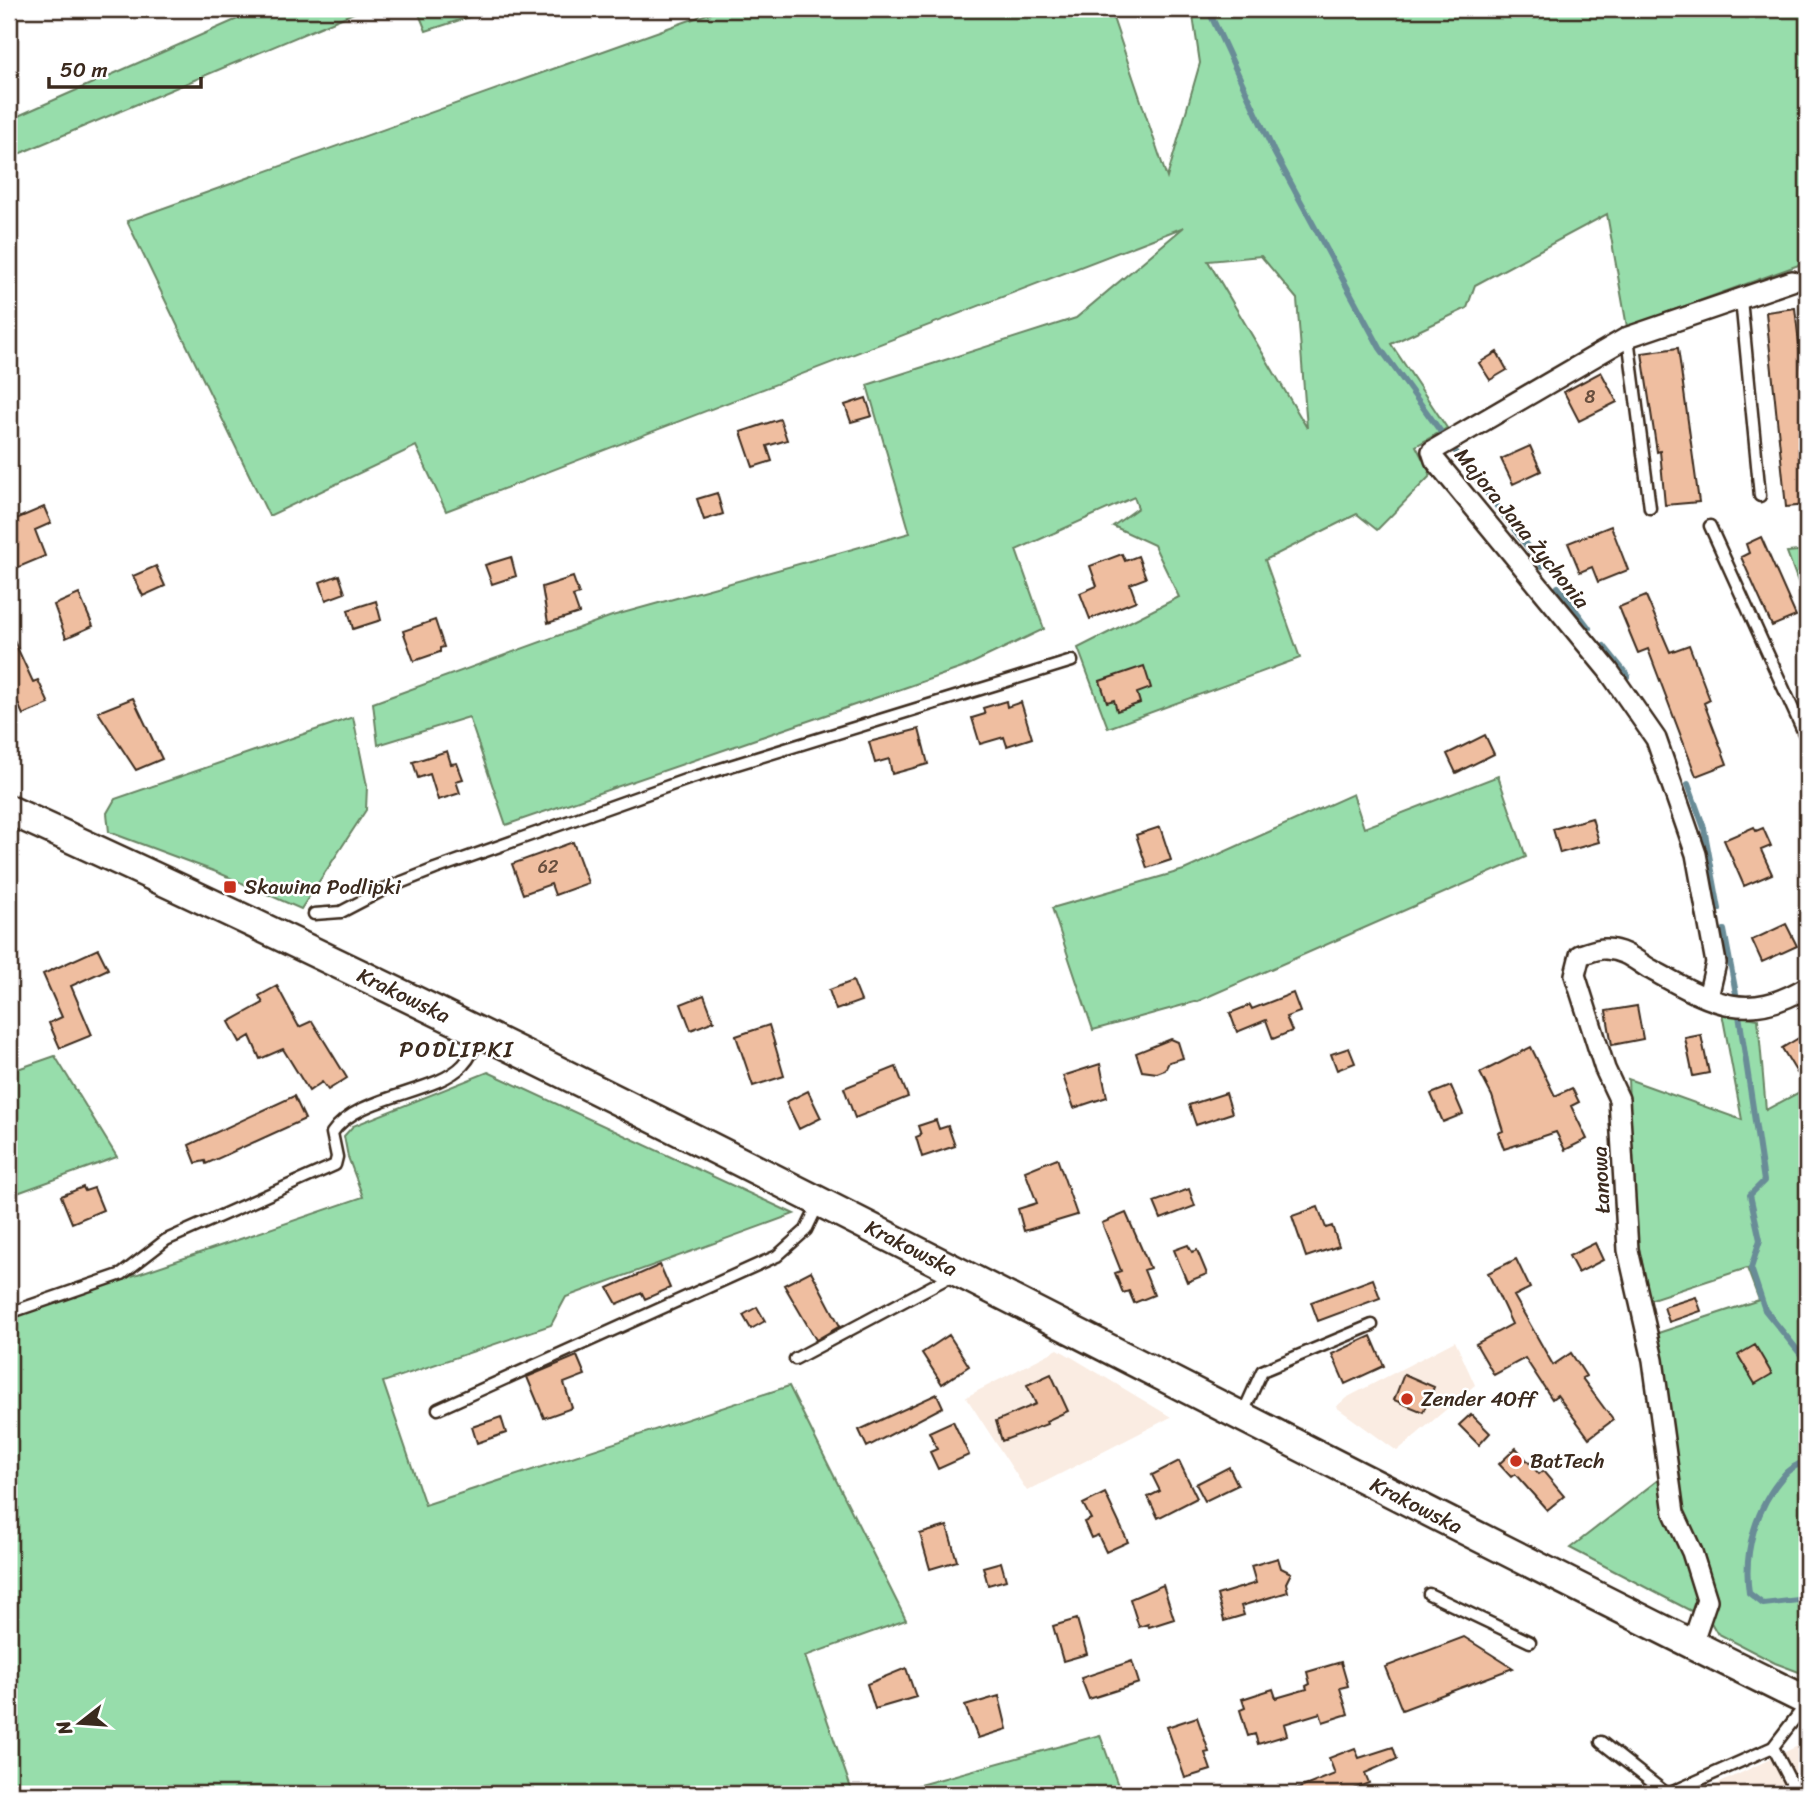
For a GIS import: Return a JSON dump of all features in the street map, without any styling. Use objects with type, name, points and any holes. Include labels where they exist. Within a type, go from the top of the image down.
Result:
[{"type":"main road","name":"Krakowska","points":[[9,810],[481,1032],[820,1199],[1807,1702]]},
{"type":"street","name":"Majora Jana Żychonia","points":[[1708,997],[1716,963],[1696,854],[1656,739],[1608,670],[1435,460],[1433,451],[1628,337],[1792,281]]},
{"type":"street","name":"Łanowa","points":[[1692,1644],[1707,1600],[1692,1552],[1674,1513],[1654,1360],[1628,1250],[1619,1099],[1605,1069],[1575,975],[1580,955],[1604,948],[1628,954],[1647,967],[1724,1005],[1768,1006],[1807,987]]},
{"type":"lane","points":[[1741,299],[1760,496]]},
{"type":"lane","points":[[1628,337],[1650,508]]},
{"type":"lane","points":[[1710,526],[1807,740]]},
{"type":"lane","points":[[314,914],[341,912],[387,888],[435,869],[688,779],[1072,661]]},
{"type":"lane","points":[[9,1313],[122,1274],[166,1240],[335,1166],[337,1157],[332,1133],[339,1123],[364,1109],[453,1073],[470,1056],[481,1032]]},
{"type":"lane","points":[[438,1409],[777,1256],[806,1230],[816,1215],[820,1199]]},
{"type":"lane","points":[[795,1359],[960,1271]]},
{"type":"lane","points":[[1242,1415],[1262,1371],[1372,1325]]},
{"type":"lane","points":[[1429,1594],[1530,1642]]},
{"type":"lane","points":[[1601,1742],[1668,1794],[1773,1747],[1807,1702]]},
{"type":"lane","points":[[1773,1747],[1797,1794]]},
{"type":"shaded area","points":[[1455,1341],[1475,1385],[1397,1451],[1336,1407],[1346,1398]]},
{"type":"shaded area","points":[[1058,1349],[1171,1417],[1027,1491],[966,1397]]},
{"type":"shaded area","points":[[1806,1742],[1807,1794],[1697,1794]]},
{"type":"green space","points":[[260,9],[363,9],[9,158],[9,120]]},
{"type":"green space","points":[[417,9],[494,9],[426,31]]},
{"type":"green space","points":[[721,9],[1110,9],[1167,178],[1200,63],[1192,9],[1800,9],[1807,30],[1807,262],[1627,327],[1607,214],[1475,285],[1467,308],[1391,344],[1447,428],[1416,446],[1431,475],[1377,530],[1357,514],[1265,560],[1300,658],[1108,728],[1078,648],[1179,597],[1154,545],[1113,526],[1138,508],[1134,497],[1016,550],[1044,629],[962,668],[506,825],[469,717],[378,745],[373,703],[612,616],[910,533],[867,385],[1076,318],[1184,227],[446,511],[416,446],[269,516],[127,221]],"holes":[[[1261,256],[1297,299],[1307,428],[1208,261]]]},
{"type":"green space","points":[[1807,550],[1807,606],[1787,552]]},
{"type":"green space","points":[[353,717],[367,786],[366,810],[301,909],[219,873],[109,832],[107,813],[115,799]]},
{"type":"green space","points":[[1498,776],[1526,857],[1198,1001],[1093,1030],[1052,908],[1184,870],[1353,794],[1364,828]]},
{"type":"green space","points":[[1722,1013],[1758,1019],[1766,1110],[1807,1088],[1807,1675],[1775,1663],[1717,1633],[1709,1619],[1678,1510],[1658,1333],[1759,1300],[1747,1268],[1649,1300],[1634,1221],[1628,1079],[1742,1120]]},
{"type":"green space","points":[[55,1056],[117,1157],[9,1196],[9,1072]]},
{"type":"green space","points":[[488,1072],[794,1214],[566,1297],[551,1325],[383,1382],[425,1505],[789,1386],[906,1620],[805,1656],[853,1794],[9,1794],[9,1318],[363,1197],[348,1157],[344,1136],[353,1126]]},
{"type":"green space","points":[[1658,1480],[1693,1585],[1696,1603],[1693,1612],[1570,1548]]},
{"type":"green space","points":[[1100,1735],[1121,1794],[887,1794]]},
{"type":"building","points":[[1795,308],[1807,414],[1807,505],[1786,507],[1766,312]]},
{"type":"building","points":[[1678,348],[1699,502],[1665,505],[1660,451],[1657,452],[1642,353]]},
{"type":"building","points":[[1497,352],[1507,370],[1490,380],[1479,363]]},
{"type":"building","points":[[1601,372],[1617,402],[1579,421],[1564,392]]},
{"type":"building","points":[[866,398],[872,416],[851,422],[845,405]]},
{"type":"building","points":[[780,419],[787,440],[767,446],[772,461],[753,467],[741,432]]},
{"type":"building","points":[[1530,446],[1541,471],[1513,484],[1501,459]]},
{"type":"building","points":[[717,493],[723,514],[704,520],[697,499]]},
{"type":"building","points":[[44,507],[51,523],[35,530],[45,556],[14,569],[9,555],[9,522]]},
{"type":"building","points":[[1611,526],[1628,570],[1598,582],[1592,567],[1580,572],[1568,543]]},
{"type":"building","points":[[1761,537],[1796,616],[1772,626],[1741,557],[1749,553],[1746,544]]},
{"type":"building","points":[[1122,554],[1125,561],[1138,556],[1146,578],[1130,584],[1136,601],[1090,619],[1080,593],[1097,586],[1090,566]]},
{"type":"building","points":[[511,557],[516,576],[492,584],[485,565]]},
{"type":"building","points":[[156,566],[165,586],[143,596],[133,576]]},
{"type":"building","points":[[339,575],[345,593],[326,600],[320,582]]},
{"type":"building","points":[[573,577],[579,594],[573,596],[579,613],[548,623],[542,587]]},
{"type":"building","points":[[79,594],[93,626],[66,638],[54,605]]},
{"type":"building","points":[[1646,596],[1670,652],[1689,645],[1710,700],[1704,703],[1727,764],[1696,776],[1648,649],[1638,653],[1619,607]]},
{"type":"building","points":[[376,601],[381,620],[353,629],[348,610]]},
{"type":"building","points":[[435,620],[444,647],[440,648],[440,652],[414,661],[403,631]]},
{"type":"building","points":[[9,630],[33,682],[38,680],[49,704],[23,715],[9,683]]},
{"type":"building","points":[[1144,666],[1151,688],[1137,693],[1140,703],[1117,711],[1114,700],[1107,702],[1100,681]]},
{"type":"building","points":[[133,698],[162,759],[136,770],[98,712]]},
{"type":"building","points":[[1006,701],[1007,707],[1021,702],[1032,738],[1007,746],[1004,737],[980,744],[972,718],[985,714],[983,708]]},
{"type":"building","points":[[919,729],[928,764],[892,774],[889,759],[875,763],[869,742]]},
{"type":"building","points":[[1485,735],[1494,754],[1456,773],[1447,754]]},
{"type":"building","points":[[447,751],[451,764],[457,763],[463,779],[456,781],[460,793],[438,800],[430,774],[418,778],[413,762]]},
{"type":"building","points":[[1592,818],[1599,842],[1560,853],[1553,829]]},
{"type":"building","points":[[1160,827],[1171,860],[1147,868],[1136,835]]},
{"type":"building","points":[[1754,827],[1756,831],[1763,828],[1771,846],[1761,850],[1772,874],[1744,886],[1724,840]]},
{"type":"building","points":[[573,842],[588,883],[555,895],[551,884],[523,894],[512,864]]},
{"type":"building","points":[[1786,924],[1797,946],[1762,962],[1752,940]]},
{"type":"building","points":[[98,949],[108,969],[71,986],[92,1035],[60,1048],[49,1023],[62,1017],[43,974]]},
{"type":"building","points":[[853,981],[861,1001],[836,1010],[829,990]]},
{"type":"building","points":[[277,986],[299,1027],[312,1021],[347,1078],[328,1090],[322,1082],[309,1091],[283,1049],[260,1059],[250,1036],[240,1042],[229,1022],[263,1003],[259,996]]},
{"type":"building","points":[[1293,993],[1300,1012],[1286,1017],[1292,1031],[1273,1039],[1266,1020],[1237,1032],[1230,1013],[1250,1005],[1252,1009]]},
{"type":"building","points":[[704,995],[714,1021],[691,1030],[681,1004]]},
{"type":"building","points":[[1637,1006],[1643,1039],[1612,1045],[1606,1011]]},
{"type":"building","points":[[769,1025],[784,1076],[753,1086],[736,1036]]},
{"type":"building","points":[[1807,1033],[1807,1067],[1797,1073],[1782,1048]]},
{"type":"building","points":[[1701,1035],[1709,1073],[1693,1076],[1685,1038]]},
{"type":"building","points":[[1171,1039],[1178,1042],[1183,1058],[1169,1062],[1165,1070],[1157,1073],[1142,1071],[1136,1053]]},
{"type":"building","points":[[1531,1047],[1555,1096],[1572,1088],[1579,1102],[1571,1106],[1587,1139],[1565,1150],[1556,1132],[1504,1149],[1498,1133],[1503,1131],[1492,1096],[1480,1073]]},
{"type":"building","points":[[1349,1048],[1355,1063],[1337,1070],[1331,1054]]},
{"type":"building","points":[[1100,1064],[1107,1097],[1074,1108],[1063,1076]]},
{"type":"building","points":[[896,1067],[908,1097],[855,1118],[844,1088]]},
{"type":"building","points":[[1451,1086],[1463,1114],[1443,1122],[1431,1094]]},
{"type":"building","points":[[808,1091],[821,1118],[799,1129],[786,1102]]},
{"type":"building","points":[[1226,1093],[1232,1113],[1196,1125],[1189,1105]]},
{"type":"building","points":[[294,1096],[305,1119],[206,1164],[205,1161],[196,1163],[189,1145]]},
{"type":"building","points":[[936,1120],[939,1129],[948,1126],[955,1146],[922,1157],[916,1137],[921,1135],[918,1126]]},
{"type":"building","points":[[1057,1158],[1077,1215],[1024,1231],[1018,1209],[1037,1203],[1025,1171]]},
{"type":"building","points":[[83,1187],[85,1191],[94,1188],[103,1210],[72,1223],[61,1196]]},
{"type":"building","points":[[1189,1189],[1195,1206],[1161,1219],[1154,1202]]},
{"type":"building","points":[[1318,1207],[1326,1228],[1332,1226],[1339,1246],[1306,1257],[1292,1216]]},
{"type":"building","points":[[1126,1213],[1150,1268],[1144,1270],[1154,1295],[1134,1303],[1129,1291],[1123,1293],[1115,1273],[1121,1271],[1102,1223]]},
{"type":"building","points":[[1595,1243],[1603,1260],[1578,1273],[1569,1256]]},
{"type":"building","points":[[1188,1245],[1192,1252],[1197,1250],[1207,1274],[1187,1282],[1174,1250]]},
{"type":"building","points":[[1516,1259],[1530,1288],[1514,1296],[1553,1365],[1571,1353],[1586,1376],[1582,1378],[1613,1420],[1589,1438],[1557,1395],[1552,1399],[1525,1358],[1494,1375],[1476,1344],[1512,1324],[1488,1273]]},
{"type":"building","points":[[660,1265],[670,1288],[645,1299],[642,1293],[617,1304],[608,1288]]},
{"type":"building","points":[[811,1271],[840,1326],[816,1340],[784,1285]]},
{"type":"building","points":[[1373,1279],[1380,1298],[1318,1321],[1311,1302]]},
{"type":"building","points":[[1696,1297],[1701,1311],[1669,1322],[1664,1307]]},
{"type":"building","points":[[757,1307],[765,1321],[751,1329],[743,1315]]},
{"type":"building","points":[[949,1335],[969,1366],[942,1384],[922,1353]]},
{"type":"building","points":[[1371,1336],[1384,1366],[1345,1384],[1332,1354]]},
{"type":"building","points":[[1755,1345],[1772,1374],[1755,1384],[1738,1355]]},
{"type":"building","points":[[577,1356],[585,1375],[564,1383],[572,1408],[544,1418],[527,1377]]},
{"type":"building","points":[[1051,1374],[1068,1411],[1046,1421],[1047,1424],[1002,1441],[996,1421],[1036,1404],[1027,1385]]},
{"type":"building","points":[[1404,1374],[1434,1387],[1423,1412],[1394,1400]]},
{"type":"building","points":[[937,1394],[943,1407],[867,1447],[859,1430]]},
{"type":"building","points":[[1471,1414],[1490,1433],[1479,1445],[1459,1425]]},
{"type":"building","points":[[501,1417],[506,1433],[477,1443],[472,1427]]},
{"type":"building","points":[[953,1421],[969,1455],[938,1469],[930,1452],[937,1449],[929,1432]]},
{"type":"building","points":[[1516,1448],[1539,1474],[1543,1471],[1564,1496],[1547,1510],[1515,1474],[1511,1477],[1499,1464]]},
{"type":"building","points":[[1179,1461],[1197,1498],[1158,1518],[1148,1497],[1160,1491],[1152,1475]]},
{"type":"building","points":[[1229,1467],[1238,1485],[1205,1501],[1196,1484]]},
{"type":"building","points":[[1105,1493],[1128,1542],[1106,1552],[1098,1535],[1091,1538],[1084,1522],[1091,1519],[1083,1504]]},
{"type":"building","points":[[947,1526],[957,1561],[930,1569],[920,1534]]},
{"type":"building","points":[[1278,1558],[1281,1568],[1291,1573],[1286,1583],[1288,1592],[1241,1606],[1244,1615],[1224,1621],[1217,1595],[1256,1583],[1251,1566]]},
{"type":"building","points":[[1001,1562],[1006,1580],[988,1585],[983,1567]]},
{"type":"building","points":[[1163,1585],[1174,1619],[1149,1627],[1148,1624],[1139,1627],[1130,1599]]},
{"type":"building","points":[[1077,1619],[1087,1654],[1063,1661],[1053,1626]]},
{"type":"building","points":[[1464,1637],[1513,1668],[1402,1710],[1385,1667]]},
{"type":"building","points":[[1132,1661],[1139,1683],[1089,1699],[1081,1678]]},
{"type":"building","points":[[1341,1662],[1348,1686],[1340,1688],[1348,1714],[1323,1722],[1320,1713],[1284,1724],[1287,1735],[1258,1744],[1255,1734],[1248,1736],[1240,1710],[1245,1708],[1242,1699],[1273,1689],[1276,1698],[1307,1689],[1306,1686],[1310,1684],[1307,1672]]},
{"type":"building","points":[[906,1668],[916,1697],[875,1709],[867,1684]]},
{"type":"building","points":[[999,1696],[1007,1729],[978,1738],[965,1706]]},
{"type":"building","points":[[1197,1717],[1209,1752],[1205,1753],[1211,1770],[1185,1778],[1167,1727]]},
{"type":"building","points":[[1393,1747],[1397,1759],[1365,1773],[1369,1783],[1340,1794],[1285,1794],[1335,1774],[1329,1758],[1355,1748],[1359,1758]]},
{"type":"waterway","points":[[1208,9],[1274,152],[1380,348],[1441,432]]},
{"type":"waterway","points":[[1453,448],[1542,566]]},
{"type":"waterway","points":[[1558,587],[1589,628]]},
{"type":"waterway","points":[[1604,646],[1628,676]]},
{"type":"waterway","points":[[1688,784],[1704,828],[1719,909]]},
{"type":"waterway","points":[[1724,930],[1737,999]]},
{"type":"waterway","points":[[1739,1015],[1764,1181],[1750,1195],[1760,1240],[1751,1268],[1765,1310],[1807,1362]]},
{"type":"waterway","points":[[1807,1460],[1786,1473],[1766,1501],[1754,1531],[1748,1562],[1749,1593],[1763,1604],[1807,1599]]},
{"type":"place","name":"Skawina Podlipki","points":[[230,887]]},
{"type":"place","name":"Zender 4Off","points":[[1407,1399]]},
{"type":"place","name":"BatTech","points":[[1516,1461]]},
{"type":"district","name":"PODLIPKI","points":[[457,1049]]}]
